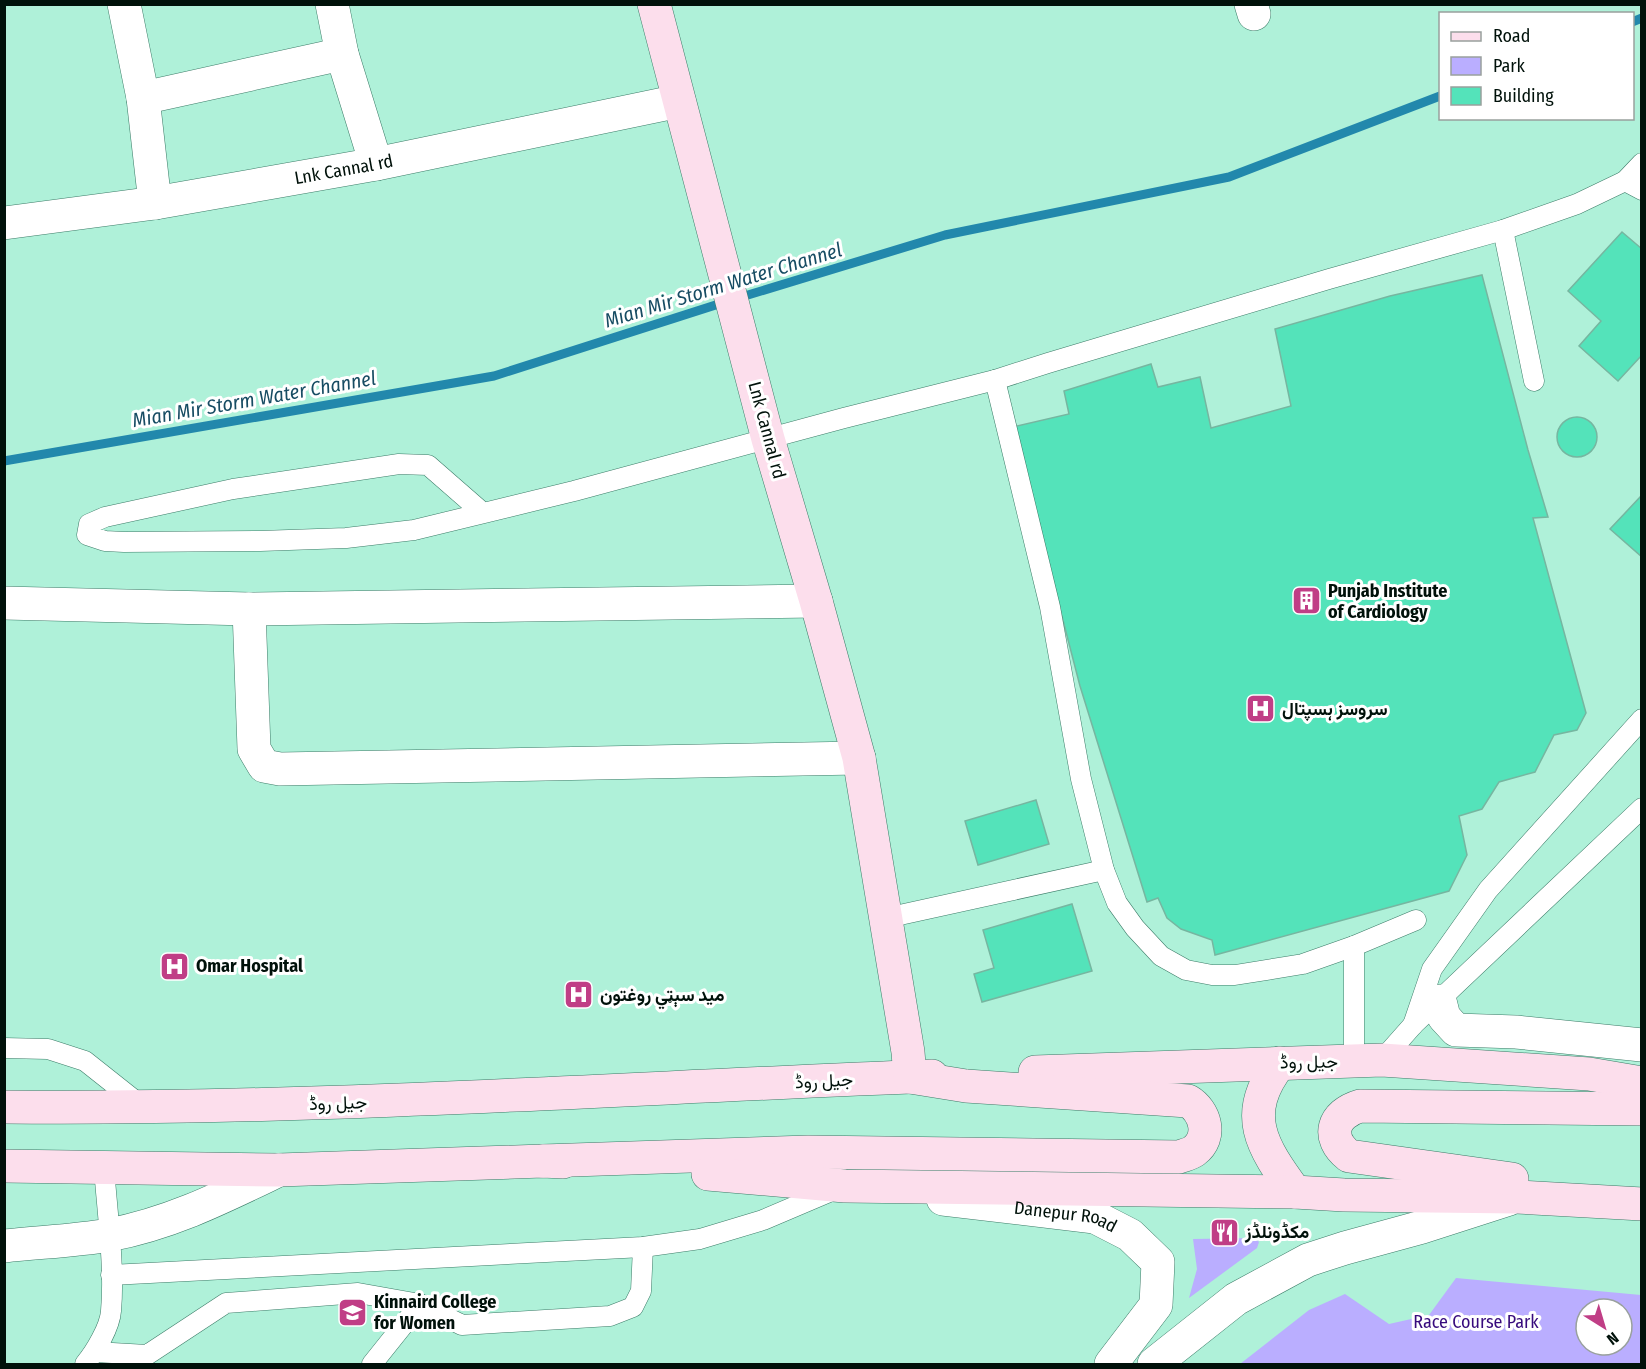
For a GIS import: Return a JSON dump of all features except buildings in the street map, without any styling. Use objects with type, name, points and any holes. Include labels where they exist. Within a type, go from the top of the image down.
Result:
[{"type":"main road","name":"Lnk Cannal rd","points":[[654,4],[768,439],[859,758],[908,1052],[910,1077]]},
{"type":"main road","name":"جیل روڈ","points":[[4,1107],[144,1108],[355,1103],[910,1077],[1368,1061],[1589,1074],[1641,1083]]},
{"type":"main road","points":[[1280,1063],[1267,1079],[1260,1109],[1260,1134],[1271,1158],[1295,1192]]},
{"type":"main road","points":[[4,1166],[279,1170],[808,1152],[1179,1157],[1193,1152],[1201,1143],[1206,1127],[1202,1112],[1188,1101],[966,1086],[910,1077]]},
{"type":"main road","points":[[1641,1109],[1360,1106],[1348,1110],[1341,1116],[1335,1132],[1336,1141],[1341,1149],[1349,1156],[1361,1159],[1641,1197]]},
{"type":"main road","points":[[543,1161],[845,1186],[1517,1197],[1641,1204]]},
{"type":"street","points":[[124,4],[143,98],[155,204]]},
{"type":"street","points":[[332,4],[342,54],[376,164]]},
{"type":"street","points":[[143,98],[342,54]]},
{"type":"street","name":"Lnk Cannal rd","points":[[4,223],[155,204],[376,164],[679,101]]},
{"type":"street","points":[[4,603],[249,609],[816,601]]},
{"type":"street","points":[[249,609],[254,749],[264,765],[280,769],[859,758]]},
{"type":"street","points":[[1440,1000],[1444,1017],[1456,1030],[1516,1032],[1641,1045]]},
{"type":"street","points":[[4,1246],[109,1235],[161,1222],[203,1207],[279,1170]]},
{"type":"street","name":"Danepur Road","points":[[845,1186],[1095,1217],[1130,1235],[1158,1262],[1156,1305],[1111,1365]]},
{"type":"street","points":[[1154,1365],[1236,1299],[1308,1260],[1517,1197]]},
{"type":"lane","points":[[483,513],[428,465],[399,464],[233,489],[114,515],[89,524],[87,535],[105,541],[124,542],[346,538],[414,530],[574,492],[995,380],[1329,279],[1503,230],[1633,186],[1641,163]]},
{"type":"lane","points":[[1503,230],[1534,381]]},
{"type":"lane","points":[[995,380],[1050,607],[1081,779],[1104,870],[1117,903],[1135,928],[1161,956],[1186,970],[1212,975],[1246,973],[1303,964],[1416,920]]},
{"type":"lane","points":[[1413,1025],[1432,969],[1488,890],[1641,719]]},
{"type":"lane","points":[[1368,1061],[1440,1000],[1641,808]]},
{"type":"lane","points":[[886,918],[1104,870]]},
{"type":"lane","points":[[1354,946],[1368,1061]]},
{"type":"lane","points":[[4,1048],[48,1049],[86,1061],[144,1108]]},
{"type":"lane","points":[[104,1167],[111,1275],[111,1313],[90,1358],[147,1355],[226,1303],[358,1293],[420,1304],[462,1325],[610,1316],[633,1307],[641,1291],[643,1246]]},
{"type":"lane","points":[[111,1275],[643,1246],[700,1239],[763,1220],[845,1186]]},
{"type":"lane","points":[[372,1365],[420,1304]]},
{"type":"green space","points":[[1255,1238],[1259,1242],[1257,1248],[1189,1298],[1197,1269],[1193,1239]]},
{"type":"green space","name":"Race Course Park","points":[[1456,1278],[1641,1295],[1641,1364],[1240,1364],[1309,1310],[1345,1294],[1389,1324],[1429,1315]]},
{"type":"waterway","name":"Mian Mir Storm Water Channel","points":[[1634,21],[1642,18]]},
{"type":"waterway","name":"Mian Mir Storm Water Channel","points":[[738,298],[945,235],[1229,177],[1439,96]]},
{"type":"waterway","name":"Mian Mir Storm Water Channel","points":[[4,461],[494,376],[725,302]]},
{"type":"place","name":"Punjab Institute of Cardiology","points":[[1307,601]]},
{"type":"place","name":"سروسز ہسپتال","points":[[1261,709]]},
{"type":"place","name":"Omar Hospital","points":[[175,966]]},
{"type":"place","name":"مید سېټي روغتون","points":[[579,995]]},
{"type":"place","name":"مکڈونلڈز","points":[[1224,1232]]},
{"type":"place","name":"Kinnaird College for Women","points":[[353,1312]]}]
